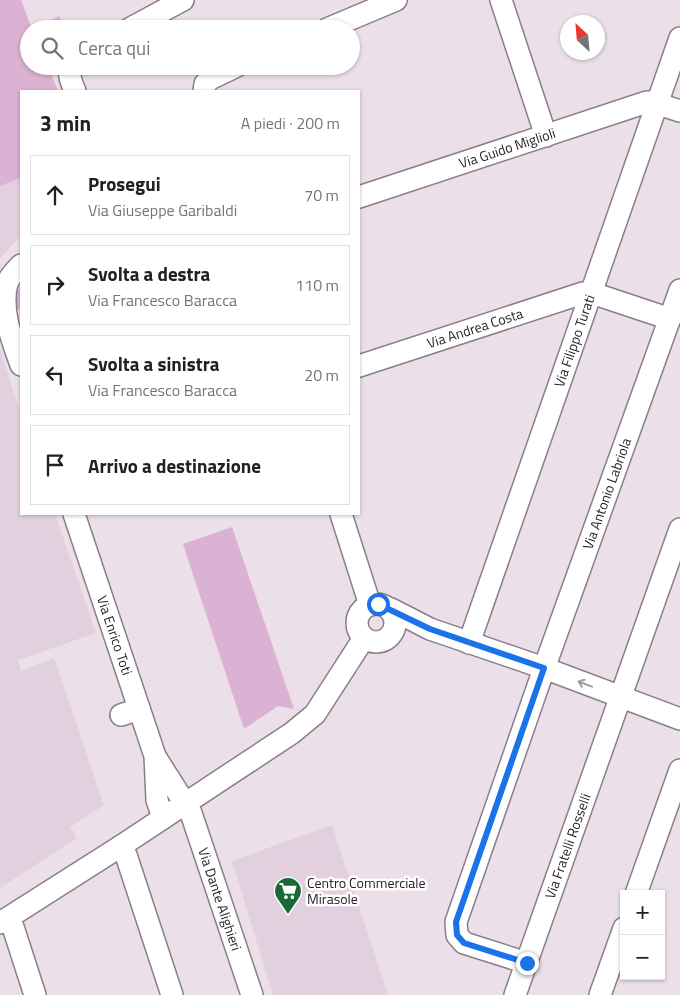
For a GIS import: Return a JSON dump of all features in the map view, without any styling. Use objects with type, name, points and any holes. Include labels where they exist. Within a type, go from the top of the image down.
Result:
[{"type":"street","points":[[348,20],[396,0]]},
{"type":"street","points":[[501,0],[546,136]]},
{"type":"street","points":[[145,20],[176,2]]},
{"type":"street","name":"Via Filippo Turati","points":[[469,643],[680,38]]},
{"type":"street","points":[[70,75],[75,90]]},
{"type":"street","points":[[205,88],[210,79],[218,75]]},
{"type":"street","name":"Via Guido Miglioli","points":[[360,197],[647,102],[657,103]]},
{"type":"street","points":[[657,103],[680,111]]},
{"type":"street","points":[[20,266],[7,281],[2,296],[2,310],[20,363]]},
{"type":"street","name":"Via Antonio Labriola","points":[[527,963],[464,943],[457,935],[456,922],[544,668],[680,290]]},
{"type":"street","points":[[592,293],[670,319]]},
{"type":"street","name":"Via Andrea Costa","points":[[360,366],[569,297],[592,293]]},
{"type":"street","name":"Via Enrico Toti","points":[[74,515],[102,595],[130,712],[155,756],[186,804]]},
{"type":"street","points":[[341,515],[380,607],[395,620],[394,631],[382,641],[377,642],[364,638],[358,630],[357,620],[361,610],[380,607],[430,629],[544,668],[680,719]]},
{"type":"street","name":"Via Fratelli Rosselli","points":[[515,995],[680,529]]},
{"type":"street","points":[[35,995],[13,927],[4,921],[186,804],[292,733],[315,714],[364,638]]},
{"type":"street","name":"Via Enrico Toti","points":[[155,756],[157,800],[163,818]]},
{"type":"street","points":[[637,890],[680,770]]},
{"type":"street","name":"Via Dante Alighieri","points":[[186,804],[191,813],[252,995]]},
{"type":"street","points":[[121,846],[126,855],[172,995]]},
{"type":"street","points":[[600,995],[621,935]]},
{"type":"shaded area","points":[[0,0],[21,0],[29,20],[20,20],[20,75],[52,75],[58,90],[20,90],[20,178],[0,186]]},
{"type":"shaded area","points":[[59,16],[61,20],[51,20]]},
{"type":"shaded area","points":[[20,178],[20,236],[0,259],[0,186]]},
{"type":"shaded area","points":[[20,286],[20,309],[18,310],[15,298]]},
{"type":"shaded area","points":[[0,348],[20,413],[20,515],[55,515],[96,633],[18,660],[21,671],[54,658],[104,805],[70,827],[77,838],[0,888]]},
{"type":"shaded area","points":[[232,527],[294,709],[278,706],[244,729],[183,544]]},
{"type":"shaded area","name":"Centro Commerciale Mirasole","points":[[332,825],[388,995],[273,995],[232,861]]},
{"type":"place","name":"Centro Commerciale Mirasole","points":[[288,915]]},
{"type":"route","points":[[378,604],[430,629],[544,668],[456,922],[457,935],[464,943],[527,963]]}]
